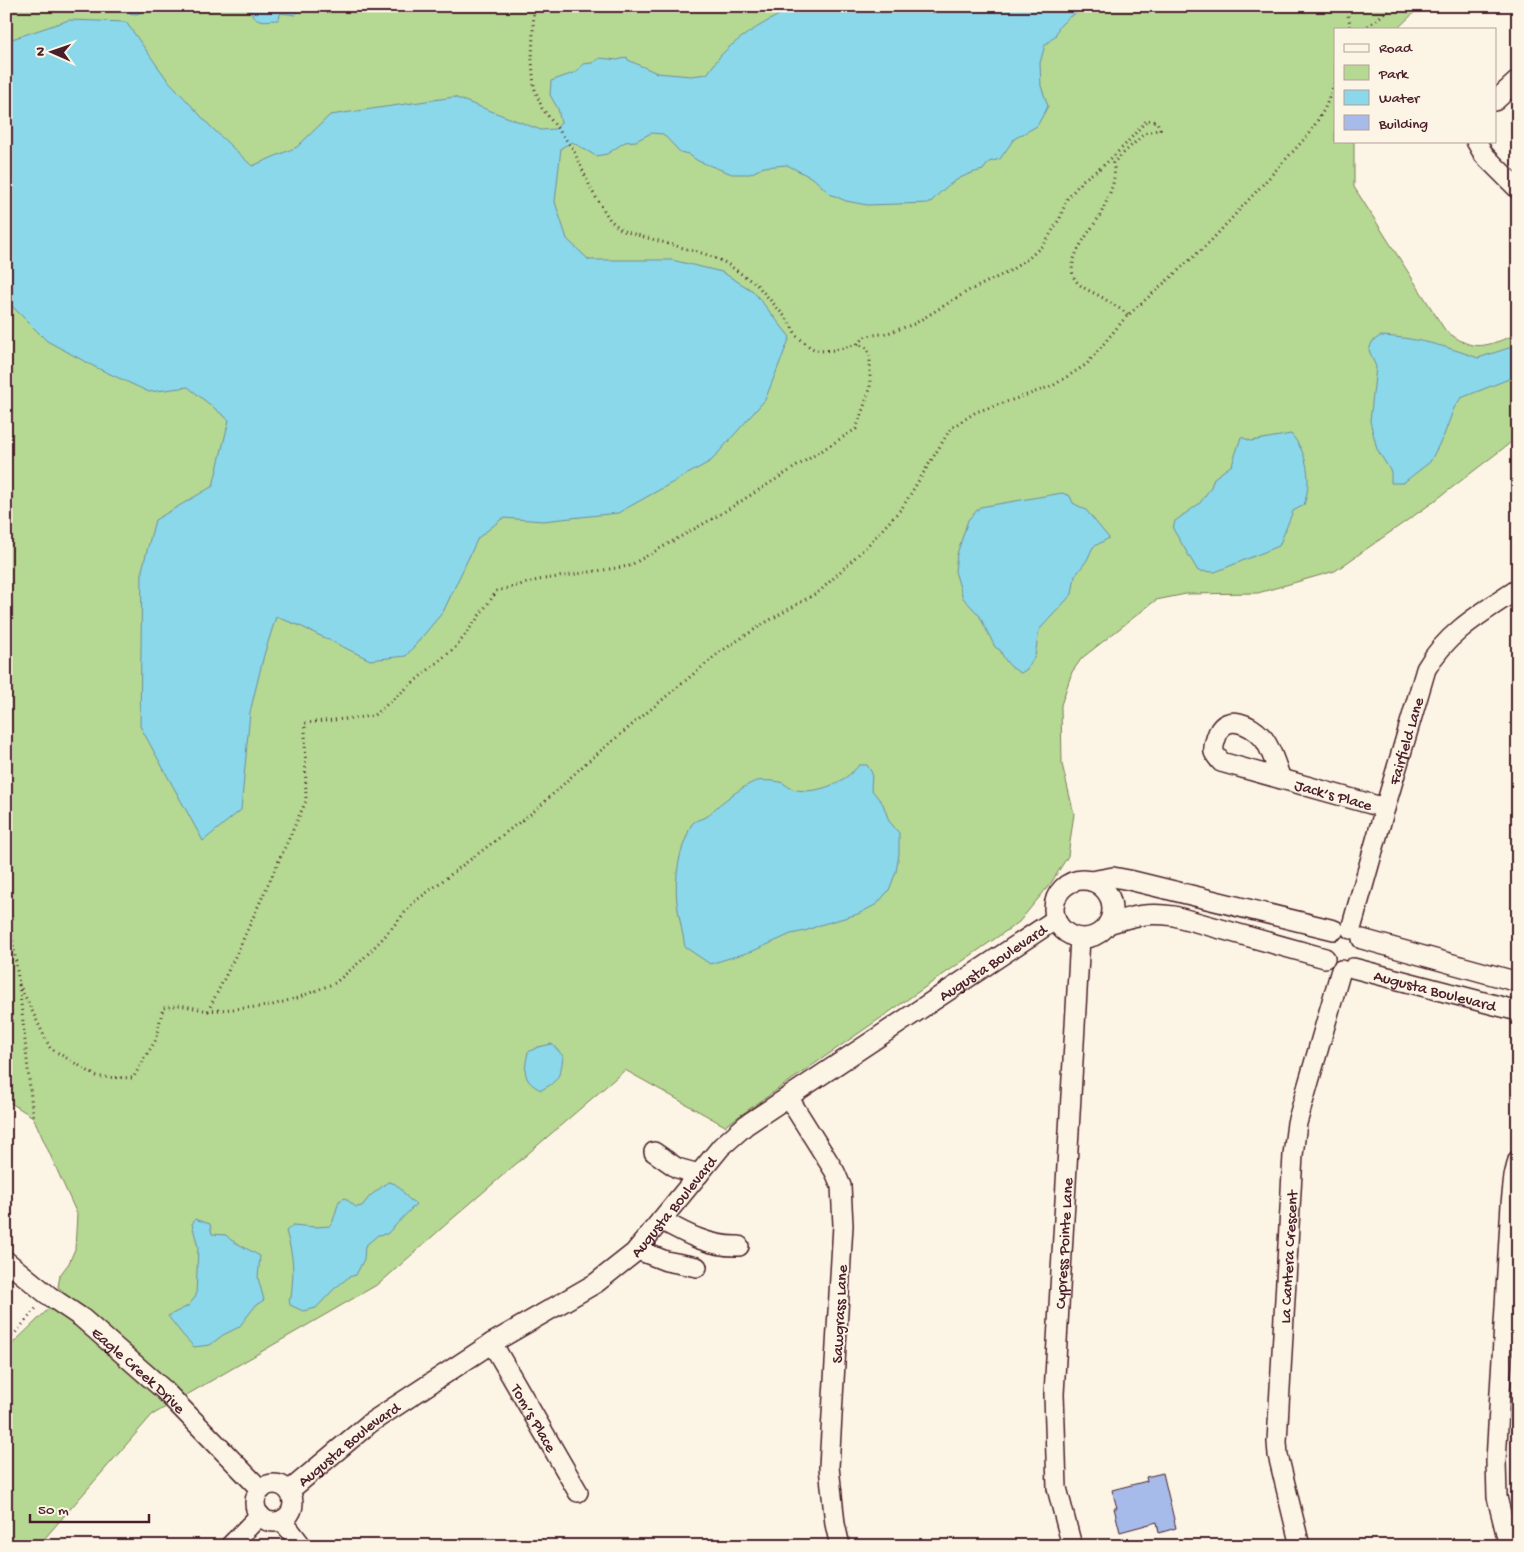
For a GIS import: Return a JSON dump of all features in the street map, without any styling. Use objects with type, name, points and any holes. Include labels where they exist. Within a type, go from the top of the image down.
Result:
[{"type":"street","points":[[1496,100],[1518,80]]},
{"type":"street","points":[[1477,142],[1484,155],[1518,189]]},
{"type":"street","name":"Fairfield Lane","points":[[1349,933],[1426,669],[1444,643],[1461,628],[1518,589]]},
{"type":"street","name":"Jack’s Place","points":[[1281,779],[1385,808]]},
{"type":"street","name":"Augusta Boulevard","points":[[1091,881],[1113,877],[1129,880],[1349,933],[1518,982]]},
{"type":"street","points":[[1082,880],[1091,881],[1101,886],[1108,894],[1112,904],[1112,914],[1108,924],[1096,935],[1080,938],[1066,932],[1056,919],[1056,901],[1060,893],[1066,886],[1082,880]]},
{"type":"street","points":[[1108,924],[1138,915],[1157,913],[1174,916],[1325,958]]},
{"type":"street","name":"Augusta Boulevard","points":[[288,1491],[370,1423],[492,1343],[596,1283],[638,1250],[721,1147],[746,1125],[1056,919]]},
{"type":"street","points":[[1349,933],[1364,946],[1362,958],[1347,969],[1329,964],[1325,958],[1323,945],[1325,939],[1349,933]]},
{"type":"street","name":"Cypress Pointe Lane","points":[[1072,1546],[1057,1488],[1054,1394],[1080,938]]},
{"type":"street","name":"Augusta Boulevard","points":[[1347,969],[1518,1012]]},
{"type":"street","name":"La Cantera Crescent","points":[[1300,1546],[1278,1454],[1277,1442],[1292,1155],[1297,1123],[1347,969]]},
{"type":"street","name":"Sawgrass Lane","points":[[788,1097],[835,1172],[841,1186],[843,1225],[829,1467],[840,1546]]},
{"type":"street","points":[[654,1152],[678,1168],[699,1174]]},
{"type":"street","points":[[1509,1546],[1510,1522],[1497,1497],[1496,1461],[1512,1290],[1512,1195],[1518,1160]]},
{"type":"street","points":[[661,1220],[699,1240],[727,1247],[740,1246]]},
{"type":"street","points":[[638,1250],[666,1261],[697,1267]]},
{"type":"street","name":"Eagle Creek Drive","points":[[6,1261],[48,1295],[82,1318],[163,1389],[261,1490]]},
{"type":"street","name":"Tom’s Place","points":[[492,1343],[578,1492]]},
{"type":"street","points":[[275,1484],[288,1491],[292,1496],[293,1507],[291,1513],[282,1520],[272,1522],[263,1518],[260,1515],[256,1502],[261,1490],[275,1484]]},
{"type":"street","points":[[230,1546],[260,1515]]},
{"type":"street","points":[[282,1520],[302,1546]]},
{"type":"path","points":[[534,6],[532,60],[534,87],[542,108],[573,149],[592,191],[610,220],[623,231],[706,254],[726,263],[757,285],[787,319],[797,336],[811,348],[820,351],[835,350],[858,344],[866,336],[888,333],[914,324],[968,291],[1008,272],[1029,258],[1045,243],[1060,218],[1067,199],[1082,180],[1103,166],[1147,120],[1157,122],[1160,129],[1144,134],[1113,163],[1114,178],[1107,197],[1099,217],[1086,234],[1072,267],[1075,281],[1088,291],[1100,296],[1128,314]]},
{"type":"path","points":[[1346,6],[1349,28]]},
{"type":"path","points":[[1365,28],[1394,6]]},
{"type":"path","points":[[19,984],[50,1048],[98,1077],[132,1078],[155,1041],[163,1008],[180,1005],[208,1011],[269,1006],[297,998],[335,983],[361,961],[413,903],[537,809],[586,763],[720,652],[763,624],[820,592],[868,545],[902,508],[951,428],[976,412],[1054,385],[1087,364],[1128,314],[1209,243],[1310,133],[1325,108],[1334,85]]},
{"type":"path","points":[[208,1011],[236,955],[306,801],[305,723],[373,716],[457,646],[497,591],[538,580],[628,566],[719,515],[856,429],[870,389],[870,356],[867,348],[858,344]]},
{"type":"path","points":[[6,896],[19,984],[33,1117]]},
{"type":"path","points":[[6,1344],[48,1295]]},
{"type":"green space","points":[[6,6],[1421,6],[1398,28],[1334,28],[1334,142],[1354,142],[1354,187],[1445,330],[1455,338],[1480,346],[1518,334],[1518,437],[1432,503],[1335,571],[1258,593],[1186,594],[1156,600],[1082,658],[1072,672],[1061,705],[1062,764],[1074,814],[1068,856],[1051,883],[1019,922],[725,1126],[625,1070],[380,1283],[152,1415],[38,1546],[6,1546],[6,1350],[65,1293],[58,1287],[60,1275],[69,1263],[75,1249],[77,1214],[33,1117],[6,1100]]},
{"type":"water","points":[[122,6],[155,6],[137,14],[126,13]]},
{"type":"water","points":[[245,6],[301,6],[295,15],[281,13],[278,20],[264,21],[255,18]]},
{"type":"water","points":[[795,6],[1089,6],[1069,17],[1059,27],[1055,36],[1045,45],[1040,63],[1041,86],[1048,106],[1037,126],[1014,139],[1000,159],[989,162],[983,170],[954,182],[930,203],[867,205],[846,201],[830,194],[814,179],[787,165],[764,167],[750,174],[732,174],[680,152],[663,134],[651,133],[636,141],[625,142],[607,154],[596,156],[572,142],[561,148],[555,202],[567,239],[589,260],[672,260],[722,272],[753,291],[790,337],[765,400],[711,461],[618,513],[543,521],[503,518],[478,538],[443,612],[406,656],[370,660],[298,625],[276,617],[264,655],[250,712],[241,810],[203,841],[140,726],[142,570],[155,520],[213,486],[229,420],[188,387],[149,392],[95,367],[47,341],[6,300],[6,41],[69,20],[126,22],[166,78],[211,127],[252,166],[297,147],[330,115],[454,97],[541,130],[555,129],[561,123],[558,109],[550,95],[551,81],[576,72],[583,64],[592,63],[600,58],[618,60],[627,57],[628,60],[657,73],[691,76],[707,74],[721,55],[737,40]]},
{"type":"water","points":[[1380,336],[1405,338],[1429,343],[1478,358],[1518,345],[1518,373],[1509,379],[1461,398],[1454,408],[1444,435],[1430,462],[1403,483],[1391,483],[1391,472],[1377,449],[1370,421],[1376,367],[1369,350],[1372,342]]},
{"type":"water","points":[[1291,434],[1305,458],[1308,486],[1304,505],[1293,511],[1279,546],[1215,572],[1198,571],[1173,529],[1175,521],[1200,503],[1211,487],[1214,478],[1232,465],[1241,437],[1251,441]]},
{"type":"water","points":[[1062,493],[1070,496],[1073,503],[1086,510],[1109,538],[1093,547],[1087,560],[1075,576],[1072,594],[1039,630],[1035,656],[1027,669],[1021,673],[1010,666],[1000,650],[995,647],[979,615],[963,598],[955,571],[957,554],[968,520],[980,507]]},
{"type":"water","points":[[859,765],[867,765],[872,773],[871,789],[883,804],[889,821],[899,833],[899,854],[896,872],[889,890],[877,904],[858,914],[791,934],[753,951],[710,964],[685,947],[678,910],[676,883],[680,855],[692,824],[705,818],[726,800],[752,783],[775,781],[781,782],[790,788],[809,791],[837,783],[853,772]]},
{"type":"water","points":[[552,1044],[563,1056],[560,1073],[555,1081],[541,1090],[527,1079],[525,1070],[528,1052],[538,1047]]},
{"type":"water","points":[[388,1182],[398,1186],[416,1204],[387,1234],[378,1235],[365,1246],[364,1259],[356,1275],[349,1277],[334,1289],[316,1308],[303,1311],[290,1305],[293,1264],[286,1231],[293,1225],[330,1226],[339,1201],[345,1198],[356,1207],[362,1206],[370,1196]]},
{"type":"water","points":[[195,1219],[210,1224],[212,1234],[226,1235],[231,1240],[260,1256],[258,1278],[264,1300],[256,1305],[239,1327],[223,1335],[210,1345],[194,1347],[168,1316],[188,1306],[196,1296],[198,1247],[192,1224]]},
{"type":"building","points":[[1163,1473],[1176,1528],[1159,1533],[1157,1522],[1120,1532],[1114,1508],[1117,1508],[1112,1490],[1147,1481],[1146,1477]]}]
